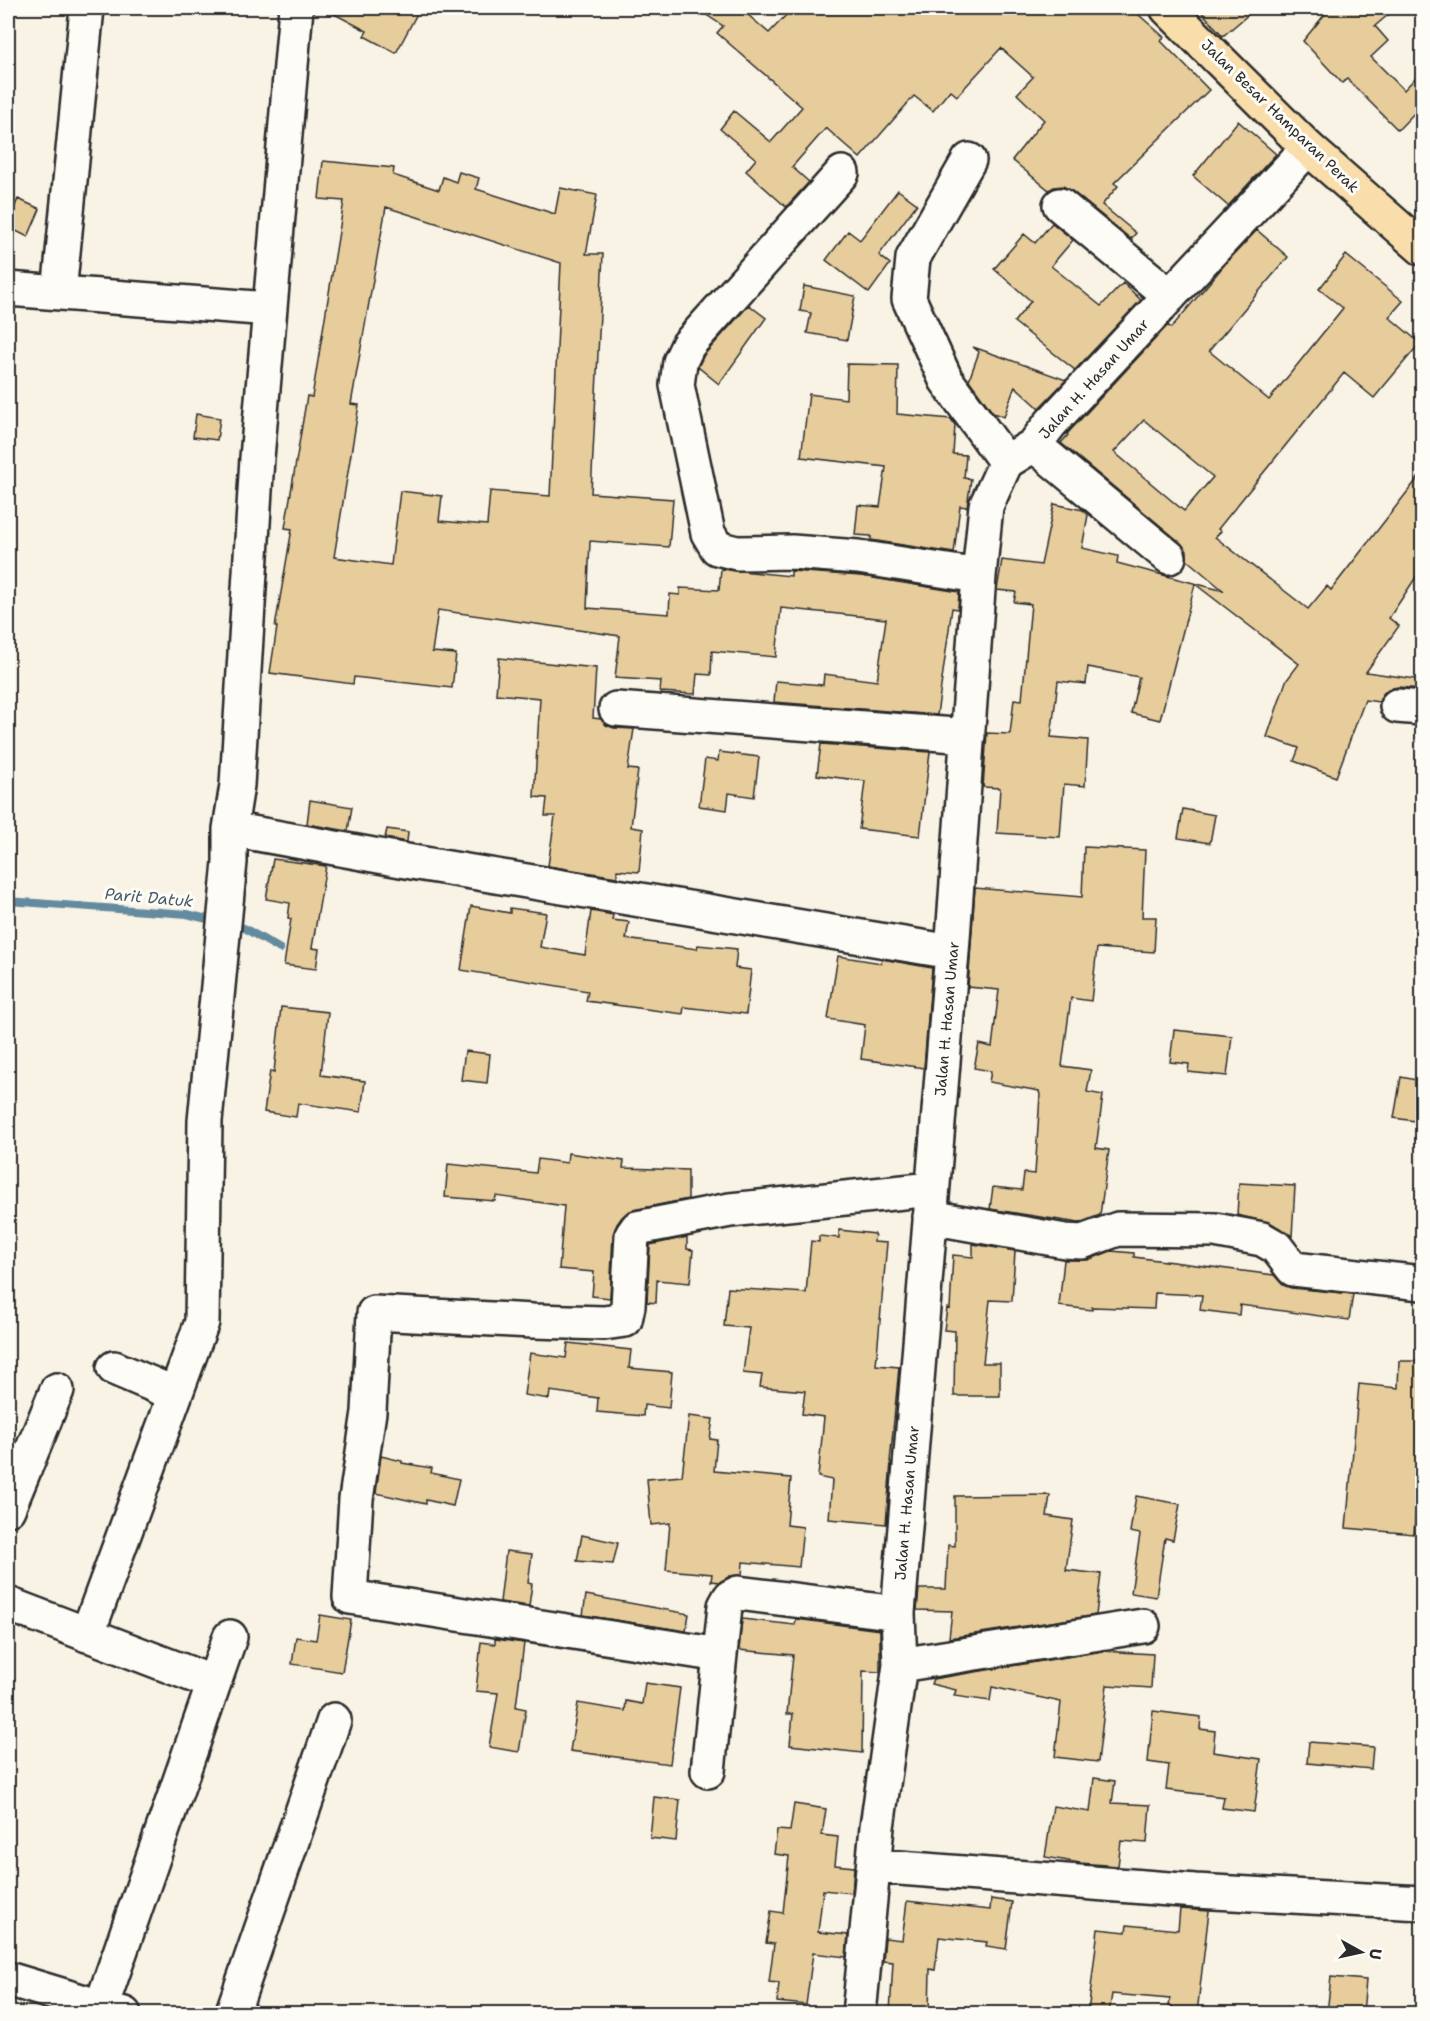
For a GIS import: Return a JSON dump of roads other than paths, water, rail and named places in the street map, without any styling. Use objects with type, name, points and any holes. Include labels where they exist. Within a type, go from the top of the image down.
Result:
[{"type":"main road","name":"Jalan Besar Hamparan Perak","points":[[1167,8],[1308,148],[1422,248]]},
{"type":"street","points":[[59,293],[87,8]]},
{"type":"street","points":[[87,1635],[202,1322],[205,1121],[230,862],[230,829],[237,785],[257,458],[296,8]]},
{"type":"street","name":"Jalan H. Hasan Umar","points":[[859,2013],[877,1827],[900,1665],[898,1613],[986,506],[1006,462],[1034,446],[1051,423],[1308,148]]},
{"type":"street","points":[[969,160],[913,258],[909,299],[946,380],[1006,462]]},
{"type":"street","points":[[842,173],[688,345],[680,362],[677,385],[708,532],[717,548],[737,552],[792,552],[858,557],[979,576]]},
{"type":"street","points":[[1060,205],[1170,296]]},
{"type":"street","points":[[8,289],[270,309]]},
{"type":"street","points":[[1034,446],[1169,557]]},
{"type":"street","points":[[616,709],[968,736]]},
{"type":"street","points":[[230,829],[412,862],[952,952]]},
{"type":"street","points":[[720,1655],[350,1597],[356,1499],[369,1412],[374,1314],[604,1323],[625,1320],[628,1306],[632,1235],[637,1228],[730,1210],[931,1203],[1065,1241],[1082,1242],[1118,1229],[1215,1230],[1262,1239],[1276,1247],[1293,1269],[1422,1283]]},
{"type":"street","points":[[114,1368],[175,1394]]},
{"type":"street","points":[[8,1509],[14,1477],[57,1390]]},
{"type":"street","points":[[708,1771],[725,1606],[729,1597],[738,1593],[898,1613]]},
{"type":"street","points":[[8,1604],[214,1683]]},
{"type":"street","points":[[900,1665],[1143,1626]]},
{"type":"street","points":[[8,1979],[113,2010],[230,1637]]},
{"type":"street","points":[[232,2013],[334,1720]]},
{"type":"street","points":[[874,1866],[1195,1891],[1422,1903]]},
{"type":"waterway","name":"Parit Datuk","points":[[8,901],[187,914],[219,922]]},
{"type":"waterway","name":"Parit Datuk","points":[[231,925],[244,928],[280,949]]}]
